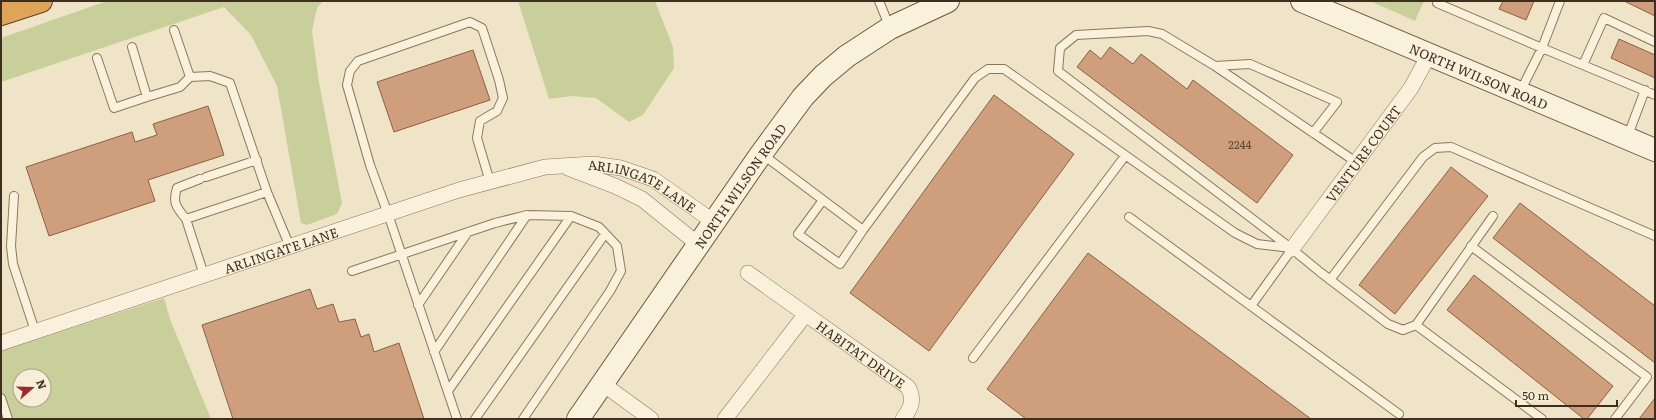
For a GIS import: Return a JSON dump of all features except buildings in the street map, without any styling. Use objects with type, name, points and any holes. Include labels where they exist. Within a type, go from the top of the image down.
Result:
[{"type":"highway","points":[[1,14],[40,1]]},
{"type":"main road","name":"NORTH WILSON ROAD","points":[[578,419],[790,113],[823,76],[847,56],[890,28],[948,1]]},
{"type":"main road","name":"NORTH WILSON ROAD","points":[[1302,1],[1655,150]]},
{"type":"street","name":"VENTURE COURT","points":[[1292,249],[1411,88],[1429,54]]},
{"type":"street","name":"ARLINGATE LANE","points":[[1,342],[388,214],[490,182],[545,167],[593,164],[621,168],[653,179],[714,222]]},
{"type":"street","name":"ARLINGATE LANE","points":[[564,166],[615,186],[642,199],[699,244]]},
{"type":"street","name":"HABITAT DRIVE","points":[[748,273],[908,387],[912,394],[912,402],[910,410],[903,419]]},
{"type":"street","name":"HABITAT DRIVE","points":[[725,419],[805,315]]},
{"type":"street","points":[[603,384],[651,419]]},
{"type":"lane","points":[[879,1],[890,28]]},
{"type":"lane","points":[[1437,1],[1437,3],[1655,95]]},
{"type":"lane","points":[[1520,92],[1542,48],[1560,1]]},
{"type":"lane","points":[[1583,65],[1604,18],[1655,42]]},
{"type":"lane","points":[[457,419],[370,165],[347,85],[350,71],[358,61],[470,22],[482,28],[499,80],[503,98],[497,111],[480,121],[477,138],[490,182]]},
{"type":"lane","points":[[174,30],[190,77]]},
{"type":"lane","points":[[1356,162],[1215,66],[1162,34],[1148,31],[1076,35],[1060,48],[1058,71],[1388,324],[1403,330],[1416,325],[1493,216]]},
{"type":"lane","points":[[132,47],[147,97]]},
{"type":"lane","points":[[97,58],[114,108],[180,87],[190,77],[210,76],[230,83],[267,192],[290,247]]},
{"type":"lane","points":[[1215,66],[1250,64],[1337,102],[1313,133]]},
{"type":"lane","points":[[823,200],[798,234],[840,264],[863,230],[975,78],[988,69],[1004,69],[1235,233],[1257,244],[1292,249]]},
{"type":"lane","points":[[1627,138],[1645,90]]},
{"type":"lane","points":[[1330,280],[1423,157],[1435,148],[1451,146],[1655,236]]},
{"type":"lane","points":[[761,154],[863,230]]},
{"type":"lane","points":[[973,358],[1126,156]]},
{"type":"lane","points":[[204,275],[186,220],[178,208],[174,197],[177,188],[257,160]]},
{"type":"lane","points":[[186,220],[267,192]]},
{"type":"lane","points":[[14,196],[11,246],[13,264],[35,331]]},
{"type":"lane","points":[[352,271],[468,232],[527,215],[571,216],[599,227],[616,246],[621,271],[610,291],[523,419]]},
{"type":"lane","points":[[434,352],[527,215]]},
{"type":"lane","points":[[448,391],[571,216]]},
{"type":"lane","points":[[1129,217],[1399,414]]},
{"type":"lane","points":[[418,305],[468,232]]},
{"type":"lane","points":[[475,419],[605,234]]},
{"type":"lane","points":[[1471,246],[1647,377],[1615,419]]},
{"type":"lane","points":[[1251,306],[1292,249]]},
{"type":"lane","points":[[1416,325],[1542,419]]},
{"type":"lane","points":[[1,398],[8,419]]},
{"type":"green space","points":[[107,1],[323,1],[317,8],[312,31],[319,82],[342,203],[337,214],[307,225],[301,223],[277,86],[251,35],[224,7],[1,82],[1,38]]},
{"type":"green space","points":[[518,1],[655,1],[673,47],[674,68],[643,115],[629,122],[596,98],[572,96],[549,99]]},
{"type":"green space","points":[[1370,1],[1424,1],[1415,21]]},
{"type":"green space","points":[[164,298],[170,319],[211,419],[1,419],[1,351]]}]
